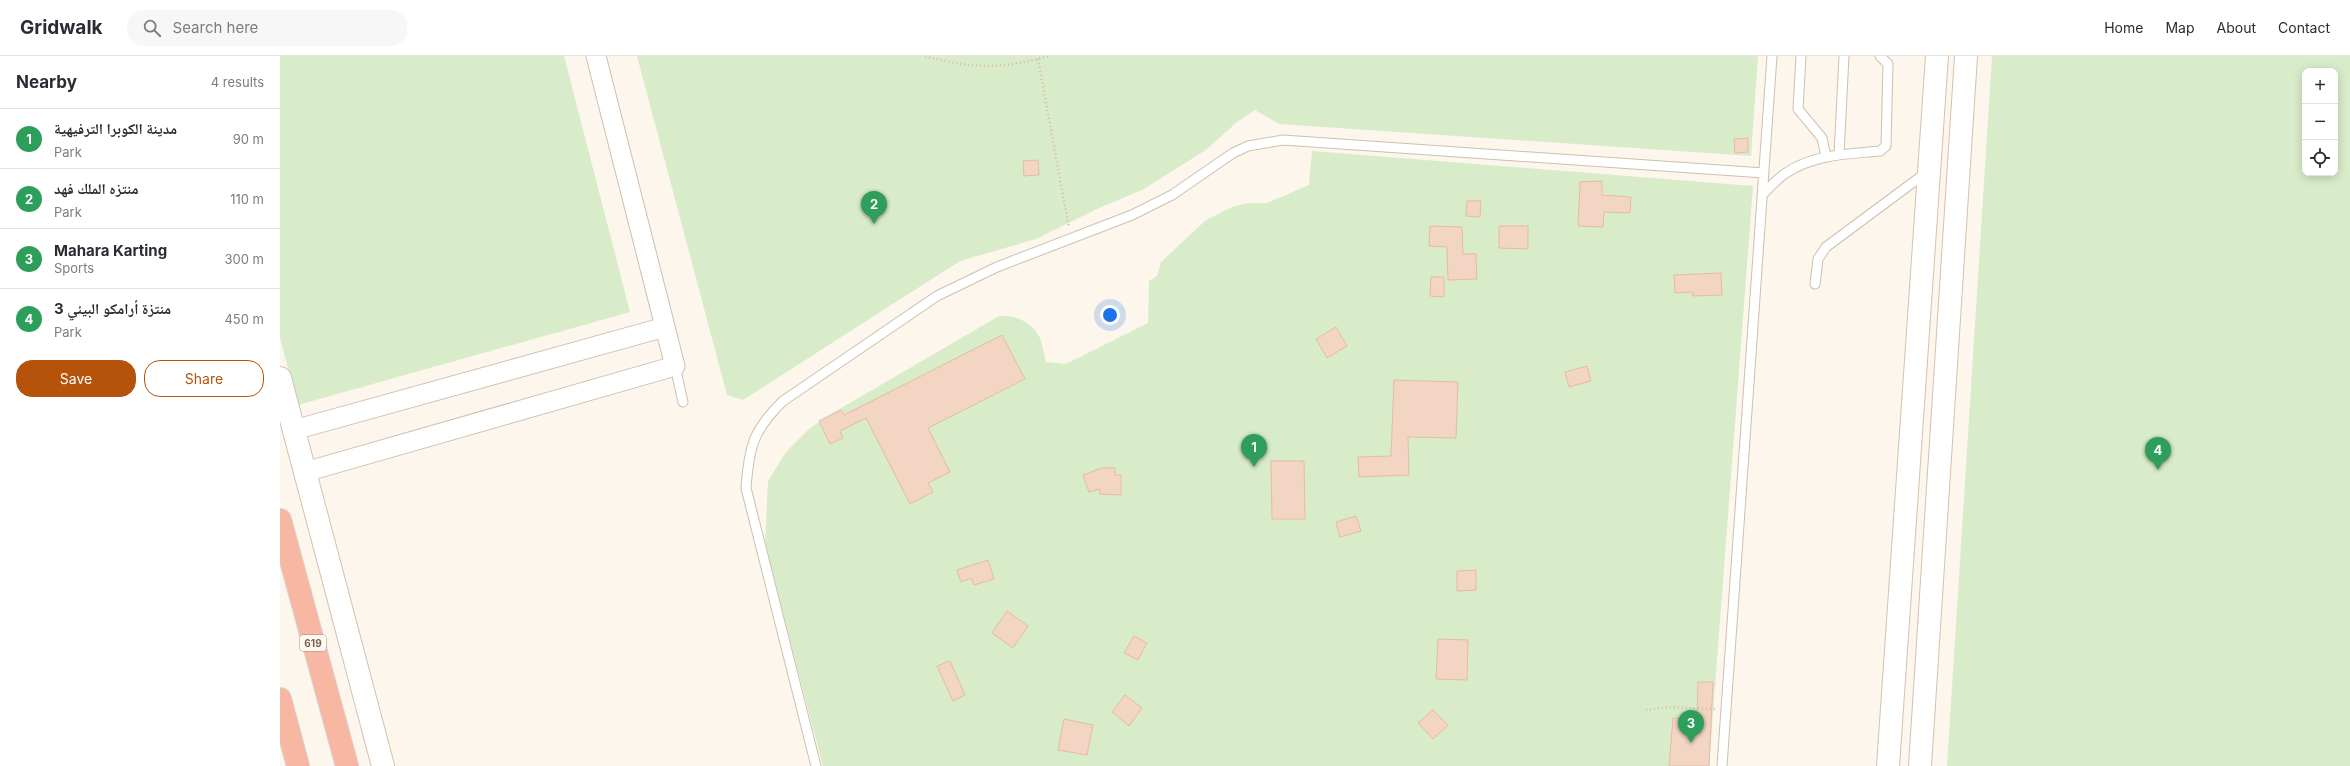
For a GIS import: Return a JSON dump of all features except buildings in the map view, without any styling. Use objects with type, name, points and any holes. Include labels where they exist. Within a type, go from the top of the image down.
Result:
[{"type":"highway","name":"619","points":[[280,520],[347,766]]},
{"type":"highway","points":[[280,699],[298,766]]},
{"type":"street","points":[[305,472],[675,366],[596,56]]},
{"type":"street","points":[[1888,766],[1937,56]]},
{"type":"street","points":[[1920,766],[1966,56]]},
{"type":"street","points":[[1929,171],[1958,173]]},
{"type":"street","points":[[294,430],[664,327]]},
{"type":"street","points":[[280,378],[383,766]]},
{"type":"street","points":[[1907,497],[1938,500]]},
{"type":"lane","points":[[1722,766],[1772,56]]},
{"type":"lane","points":[[1801,56],[1798,109],[1822,138],[1826,157]]},
{"type":"lane","points":[[1839,156],[1844,56]]},
{"type":"lane","points":[[1763,194],[1785,173],[1800,165],[1826,157],[1880,151],[1886,146],[1888,64],[1880,56]]},
{"type":"lane","points":[[816,766],[746,488],[748,460],[753,440],[765,419],[783,401],[938,296],[998,267],[1071,240],[1132,215],[1172,195],[1233,153],[1248,146],[1265,142],[1283,140],[1764,173]]},
{"type":"lane","points":[[1815,284],[1818,259],[1826,247],[1929,171]]},
{"type":"lane","points":[[675,366],[683,402]]},
{"type":"path","points":[[925,56],[970,66],[1015,65],[1049,56]]},
{"type":"path","points":[[1038,59],[1071,240]]},
{"type":"path","points":[[1646,710],[1668,707],[1726,710]]},
{"type":"green space","points":[[280,56],[564,56],[630,312],[298,405],[280,338]]},
{"type":"green space","points":[[637,56],[1758,56],[1751,156],[1279,124],[1255,110],[1237,122],[1206,150],[1142,190],[1097,209],[1036,239],[960,261],[743,400],[727,395]]},
{"type":"green space","points":[[1992,56],[2350,56],[2350,766],[1947,766]]},
{"type":"green space","points":[[1312,151],[1753,186],[1709,766],[823,766],[765,546],[768,481],[786,452],[808,430],[824,418],[999,316],[1012,317],[1024,321],[1030,325],[1035,330],[1041,341],[1046,362],[1066,364],[1148,323],[1149,281],[1157,276],[1161,262],[1206,220],[1232,207],[1248,203],[1267,203],[1309,185]]},
{"type":"place","name":"منتزه الملك فهد","points":[[874,224]]},
{"type":"place","name":"مدينة الكوبرا الترفيهية","points":[[1254,467]]},
{"type":"place","name":"منتزة أرامكو البيئي 3","points":[[2158,470]]},
{"type":"place","name":"Mahara Karting","points":[[1691,743]]}]
